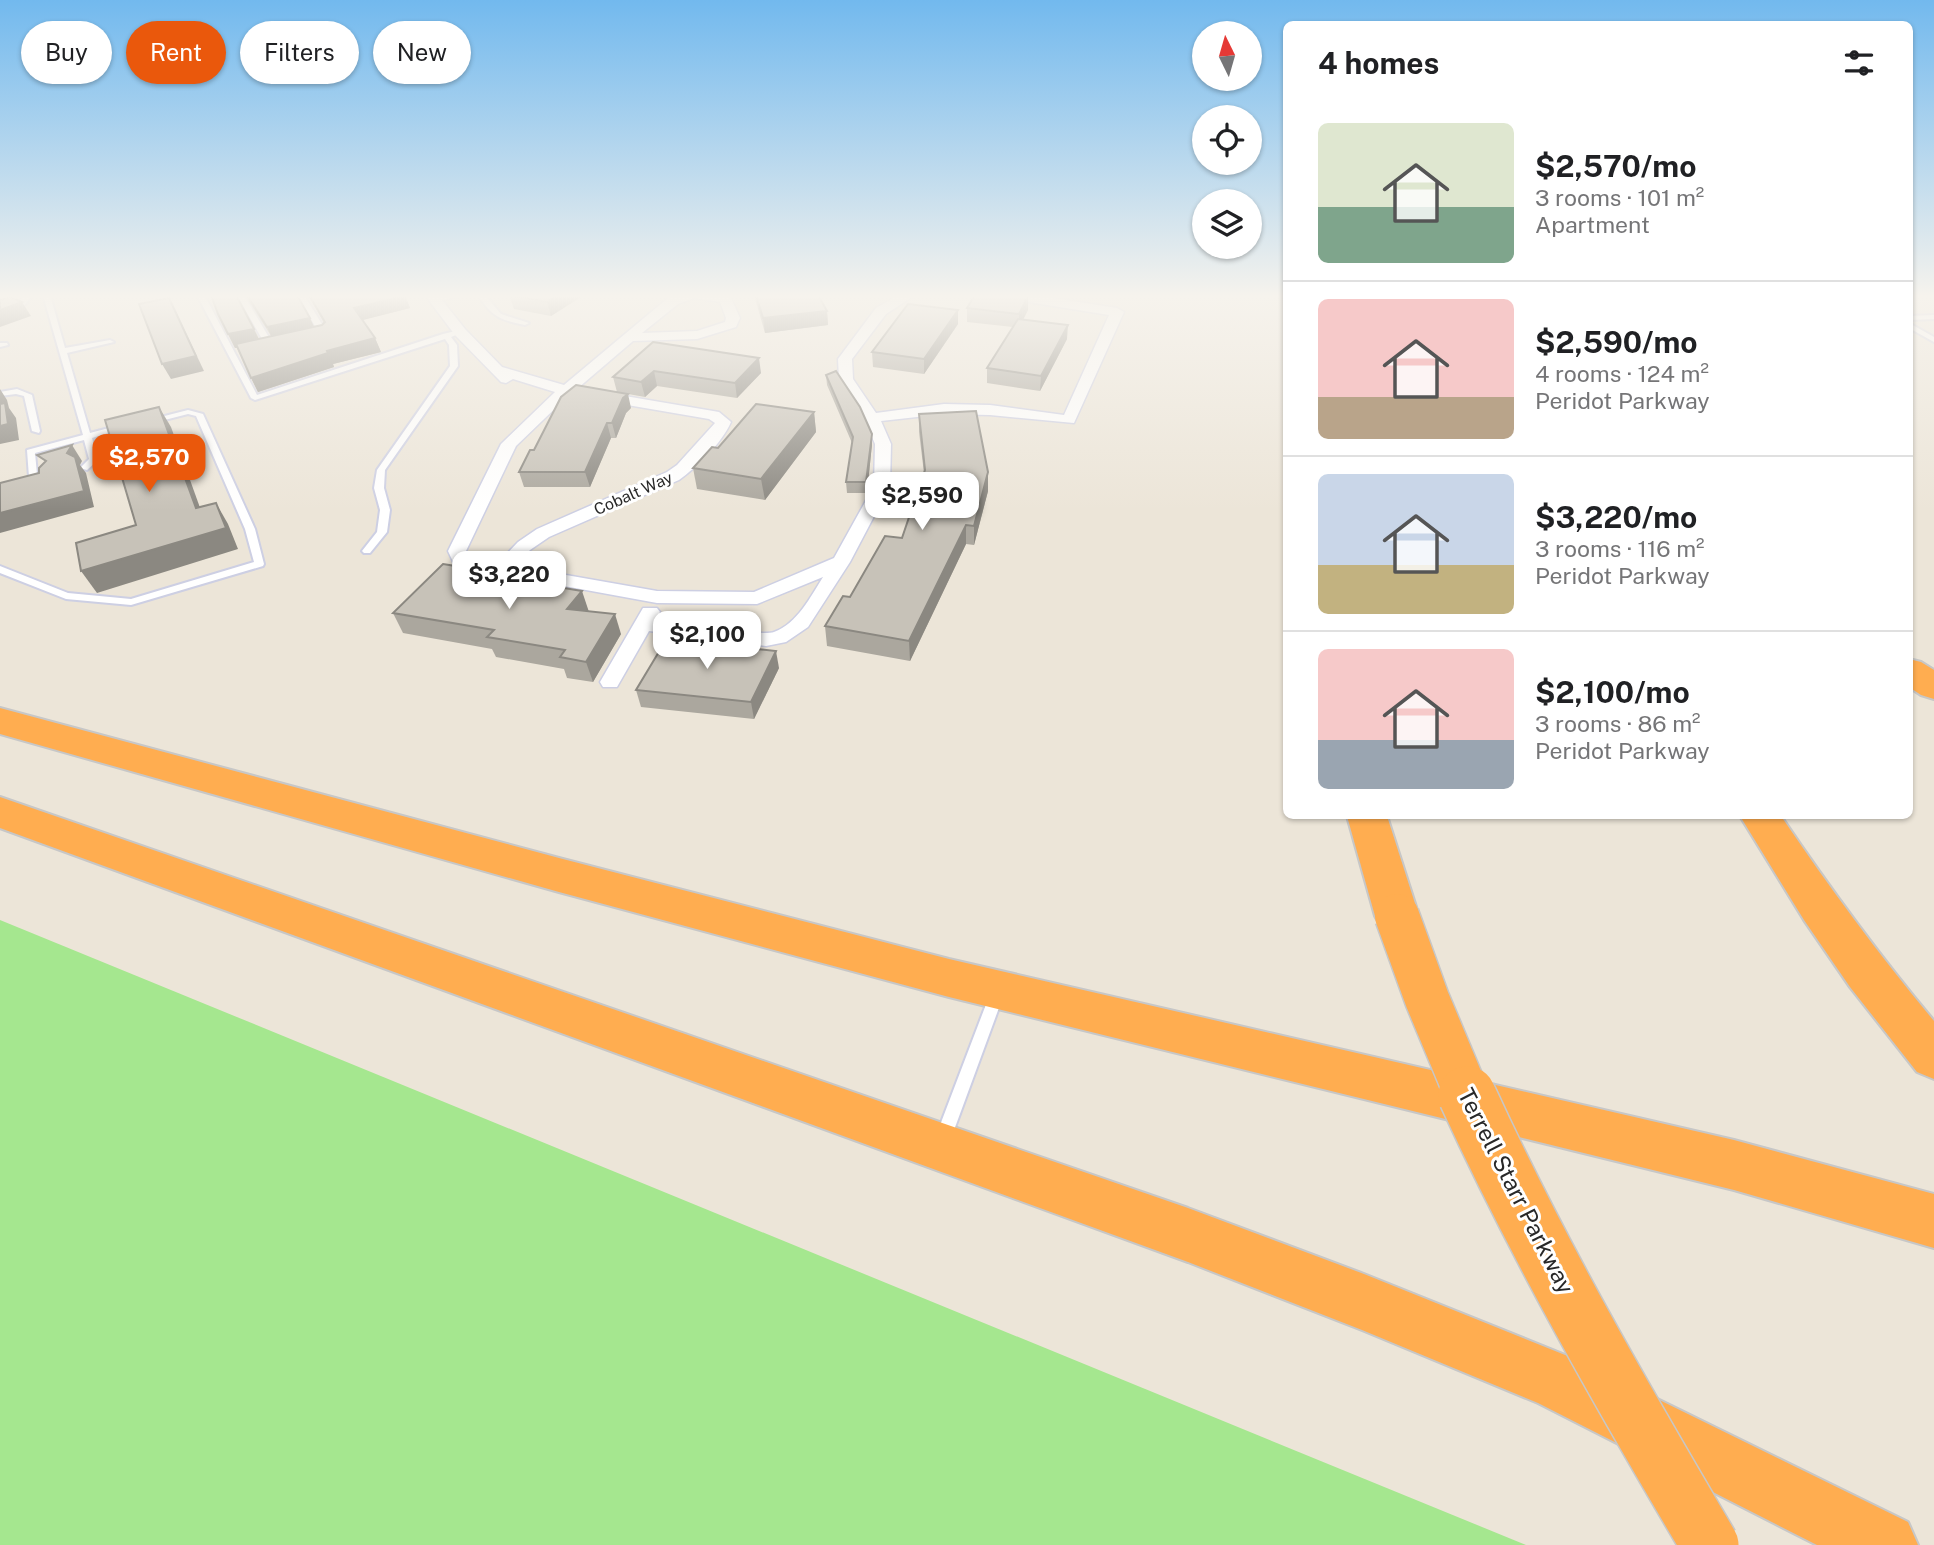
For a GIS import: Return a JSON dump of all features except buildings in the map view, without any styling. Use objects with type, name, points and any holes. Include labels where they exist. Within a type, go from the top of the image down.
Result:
[{"type":"highway","points":[[1913,673],[1934,687]]},
{"type":"highway","points":[[0,706],[65,738]]},
{"type":"highway","points":[[0,721],[546,872],[998,990],[1734,1165],[1934,1221]]},
{"type":"highway","points":[[0,812],[189,877],[1188,1235],[1364,1302],[1559,1382],[1885,1545]]},
{"type":"highway","name":"Terrell Starr Parkway","points":[[1368,819],[1397,916],[1437,1027],[1497,1157],[1597,1352],[1710,1545]]},
{"type":"highway","points":[[1762,819],[1850,951],[1934,1057]]},
{"type":"highway","points":[[0,835],[189,877]]},
{"type":"street","points":[[494,367],[515,386],[540,391],[566,390]]},
{"type":"street","points":[[593,367],[509,444],[457,551],[462,562],[657,597],[757,598],[841,562]]},
{"type":"street","points":[[643,624],[778,639],[799,624],[841,562],[882,486],[883,444],[872,418],[846,379],[845,367]]},
{"type":"street","points":[[872,418],[944,409],[990,410],[1069,420],[1093,367]]},
{"type":"street","name":"Cobalt Way","points":[[501,570],[524,546],[543,533],[677,473],[723,424],[720,417],[708,414],[566,390]]},
{"type":"street","points":[[610,681],[657,597]]},
{"type":"lane","points":[[67,367],[94,460],[84,468]]},
{"type":"lane","points":[[240,367],[256,398],[351,367]]},
{"type":"lane","points":[[367,551],[382,532],[385,510],[379,488],[381,470],[453,367]]},
{"type":"lane","points":[[0,397],[24,393],[28,396],[36,431]]},
{"type":"lane","points":[[0,569],[66,596],[131,602],[258,564],[250,529],[199,414],[188,412],[30,452],[33,477],[49,478]]},
{"type":"lane","points":[[940,1146],[998,990]]},
{"type":"green space","points":[[0,920],[1526,1545],[0,1545]]}]
